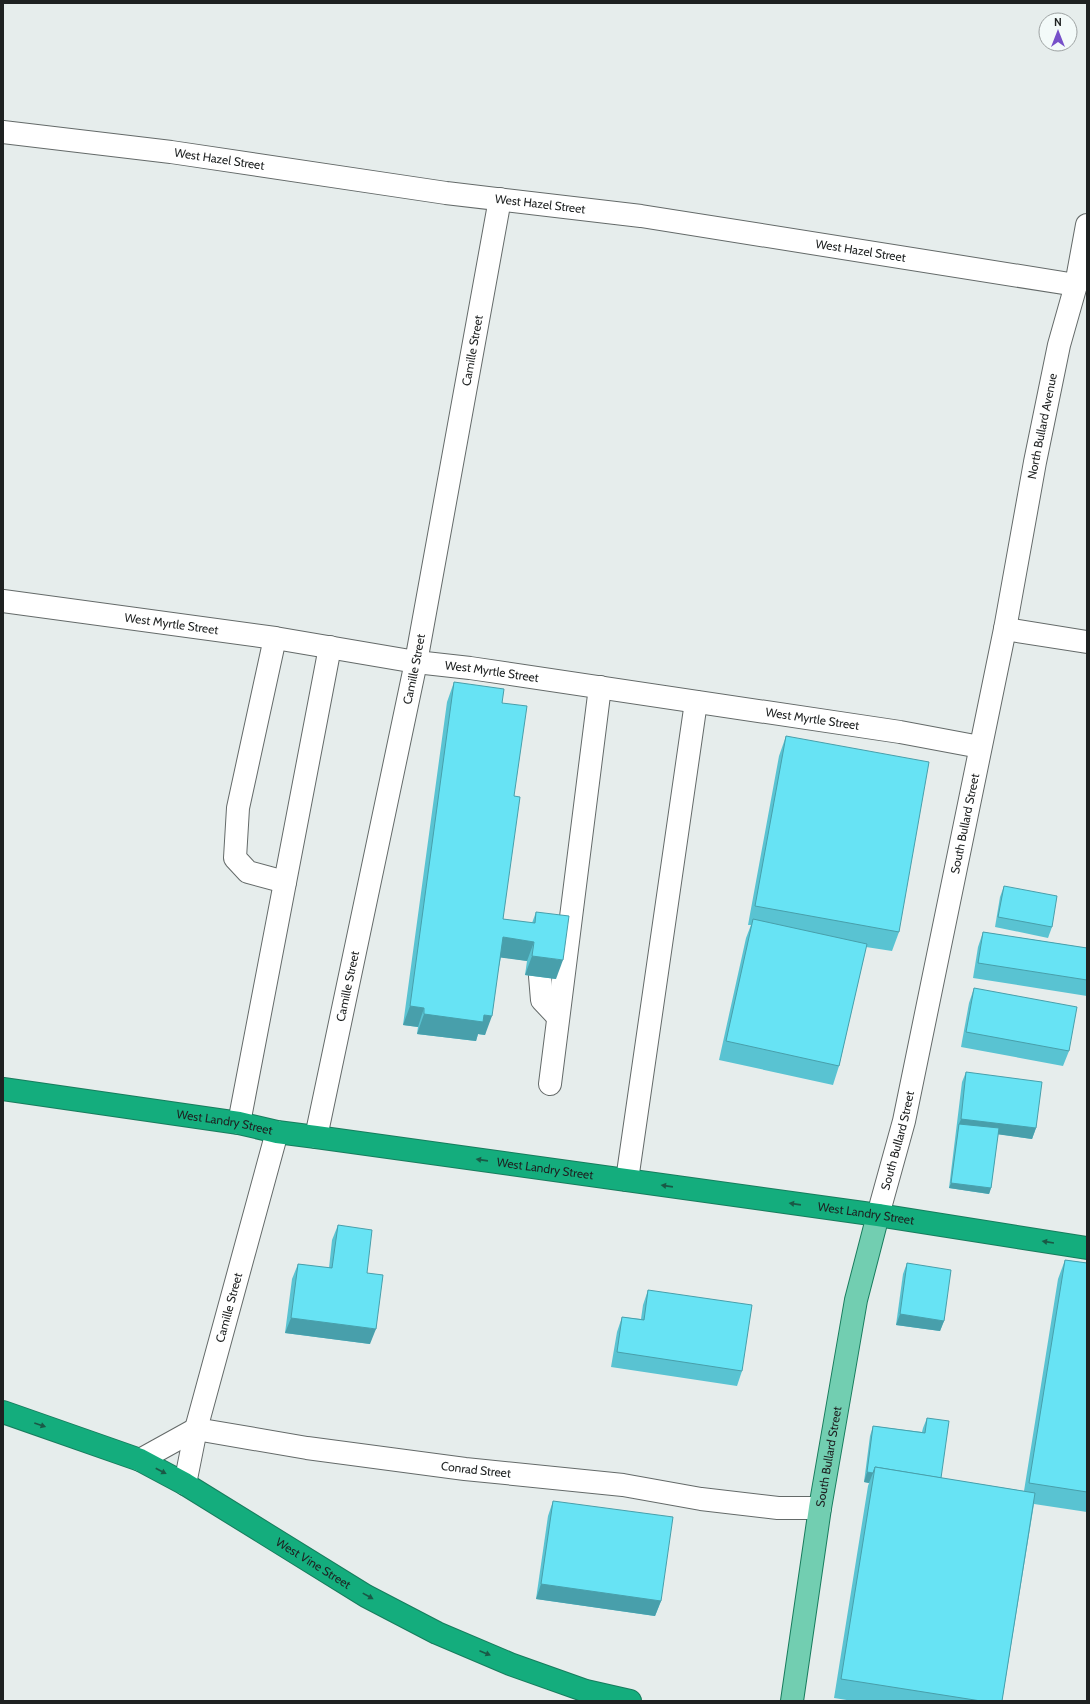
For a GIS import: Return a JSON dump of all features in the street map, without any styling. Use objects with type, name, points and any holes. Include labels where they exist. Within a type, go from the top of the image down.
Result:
[{"type":"highway","name":"West Landry Street","points":[[3,1089],[239,1123],[277,1132],[878,1215],[1087,1248]]},
{"type":"highway","name":"West Vine Street","points":[[3,1412],[140,1460],[185,1484],[366,1596],[437,1633],[517,1666],[586,1691],[630,1701]]},
{"type":"main road","name":"South Bullard Street","points":[[792,1701],[820,1508],[856,1300],[878,1215]]},
{"type":"street","name":"West Hazel Street","points":[[3,132],[172,152],[446,194],[641,216],[1076,285]]},
{"type":"street","name":"Camille Street","points":[[316,1137],[416,662],[500,199]]},
{"type":"street","name":"North Bullard Avenue","points":[[1005,629],[1034,462],[1059,345],[1076,285],[1087,225]]},
{"type":"street","name":"West Myrtle Street","points":[[3,601],[275,638],[416,662],[470,668],[900,732],[980,747]]},
{"type":"street","points":[[1005,629],[1087,642]]},
{"type":"street","name":"South Bullard Street","points":[[878,1215],[904,1121],[1005,629]]},
{"type":"street","points":[[275,638],[238,808],[235,858],[248,872],[285,882]]},
{"type":"street","points":[[239,1123],[330,647]]},
{"type":"street","points":[[550,1084],[600,687]]},
{"type":"street","points":[[627,1180],[696,702]]},
{"type":"street","points":[[549,928],[557,920],[572,912]]},
{"type":"street","points":[[540,976],[542,1000],[558,1017]]},
{"type":"street","name":"Camille Street","points":[[185,1484],[196,1429],[277,1132]]},
{"type":"street","points":[[140,1460],[196,1429]]},
{"type":"street","name":"Conrad Street","points":[[196,1429],[307,1448],[457,1468],[623,1485],[701,1499],[778,1508],[820,1508]]},
{"type":"building","points":[[454,682],[504,689],[502,703],[527,706],[514,796],[520,797],[503,919],[535,923],[536,912],[569,916],[563,960],[532,956],[534,942],[503,937],[492,1016],[484,1015],[483,1022],[424,1014],[424,1008],[410,1006]]},
{"type":"building","points":[[786,736],[929,762],[899,932],[755,906]]},
{"type":"building","points":[[1004,886],[1057,896],[1052,927],[998,917]]},
{"type":"building","points":[[753,919],[867,944],[839,1066],[726,1041]]},
{"type":"building","points":[[983,932],[1087,948],[1087,980],[978,963]]},
{"type":"building","points":[[974,988],[1077,1007],[1069,1051],[966,1032]]},
{"type":"building","points":[[966,1072],[1042,1082],[1036,1128],[961,1119]]},
{"type":"building","points":[[959,1124],[999,1128],[991,1188],[951,1183]]},
{"type":"building","points":[[338,1225],[372,1230],[367,1273],[383,1275],[376,1329],[291,1318],[298,1264],[332,1268]]},
{"type":"building","points":[[1065,1260],[1087,1263],[1087,1492],[1029,1483]]},
{"type":"building","points":[[907,1263],[951,1270],[944,1321],[900,1314]]},
{"type":"building","points":[[648,1290],[752,1305],[742,1371],[617,1352],[622,1317],[644,1320]]},
{"type":"building","points":[[927,1418],[949,1421],[941,1478],[875,1467],[873,1473],[867,1472],[873,1426],[925,1433]]},
{"type":"building","points":[[875,1467],[1035,1493],[1002,1701],[981,1701],[841,1679]]},
{"type":"building","points":[[553,1501],[673,1517],[661,1601],[541,1584]]}]
